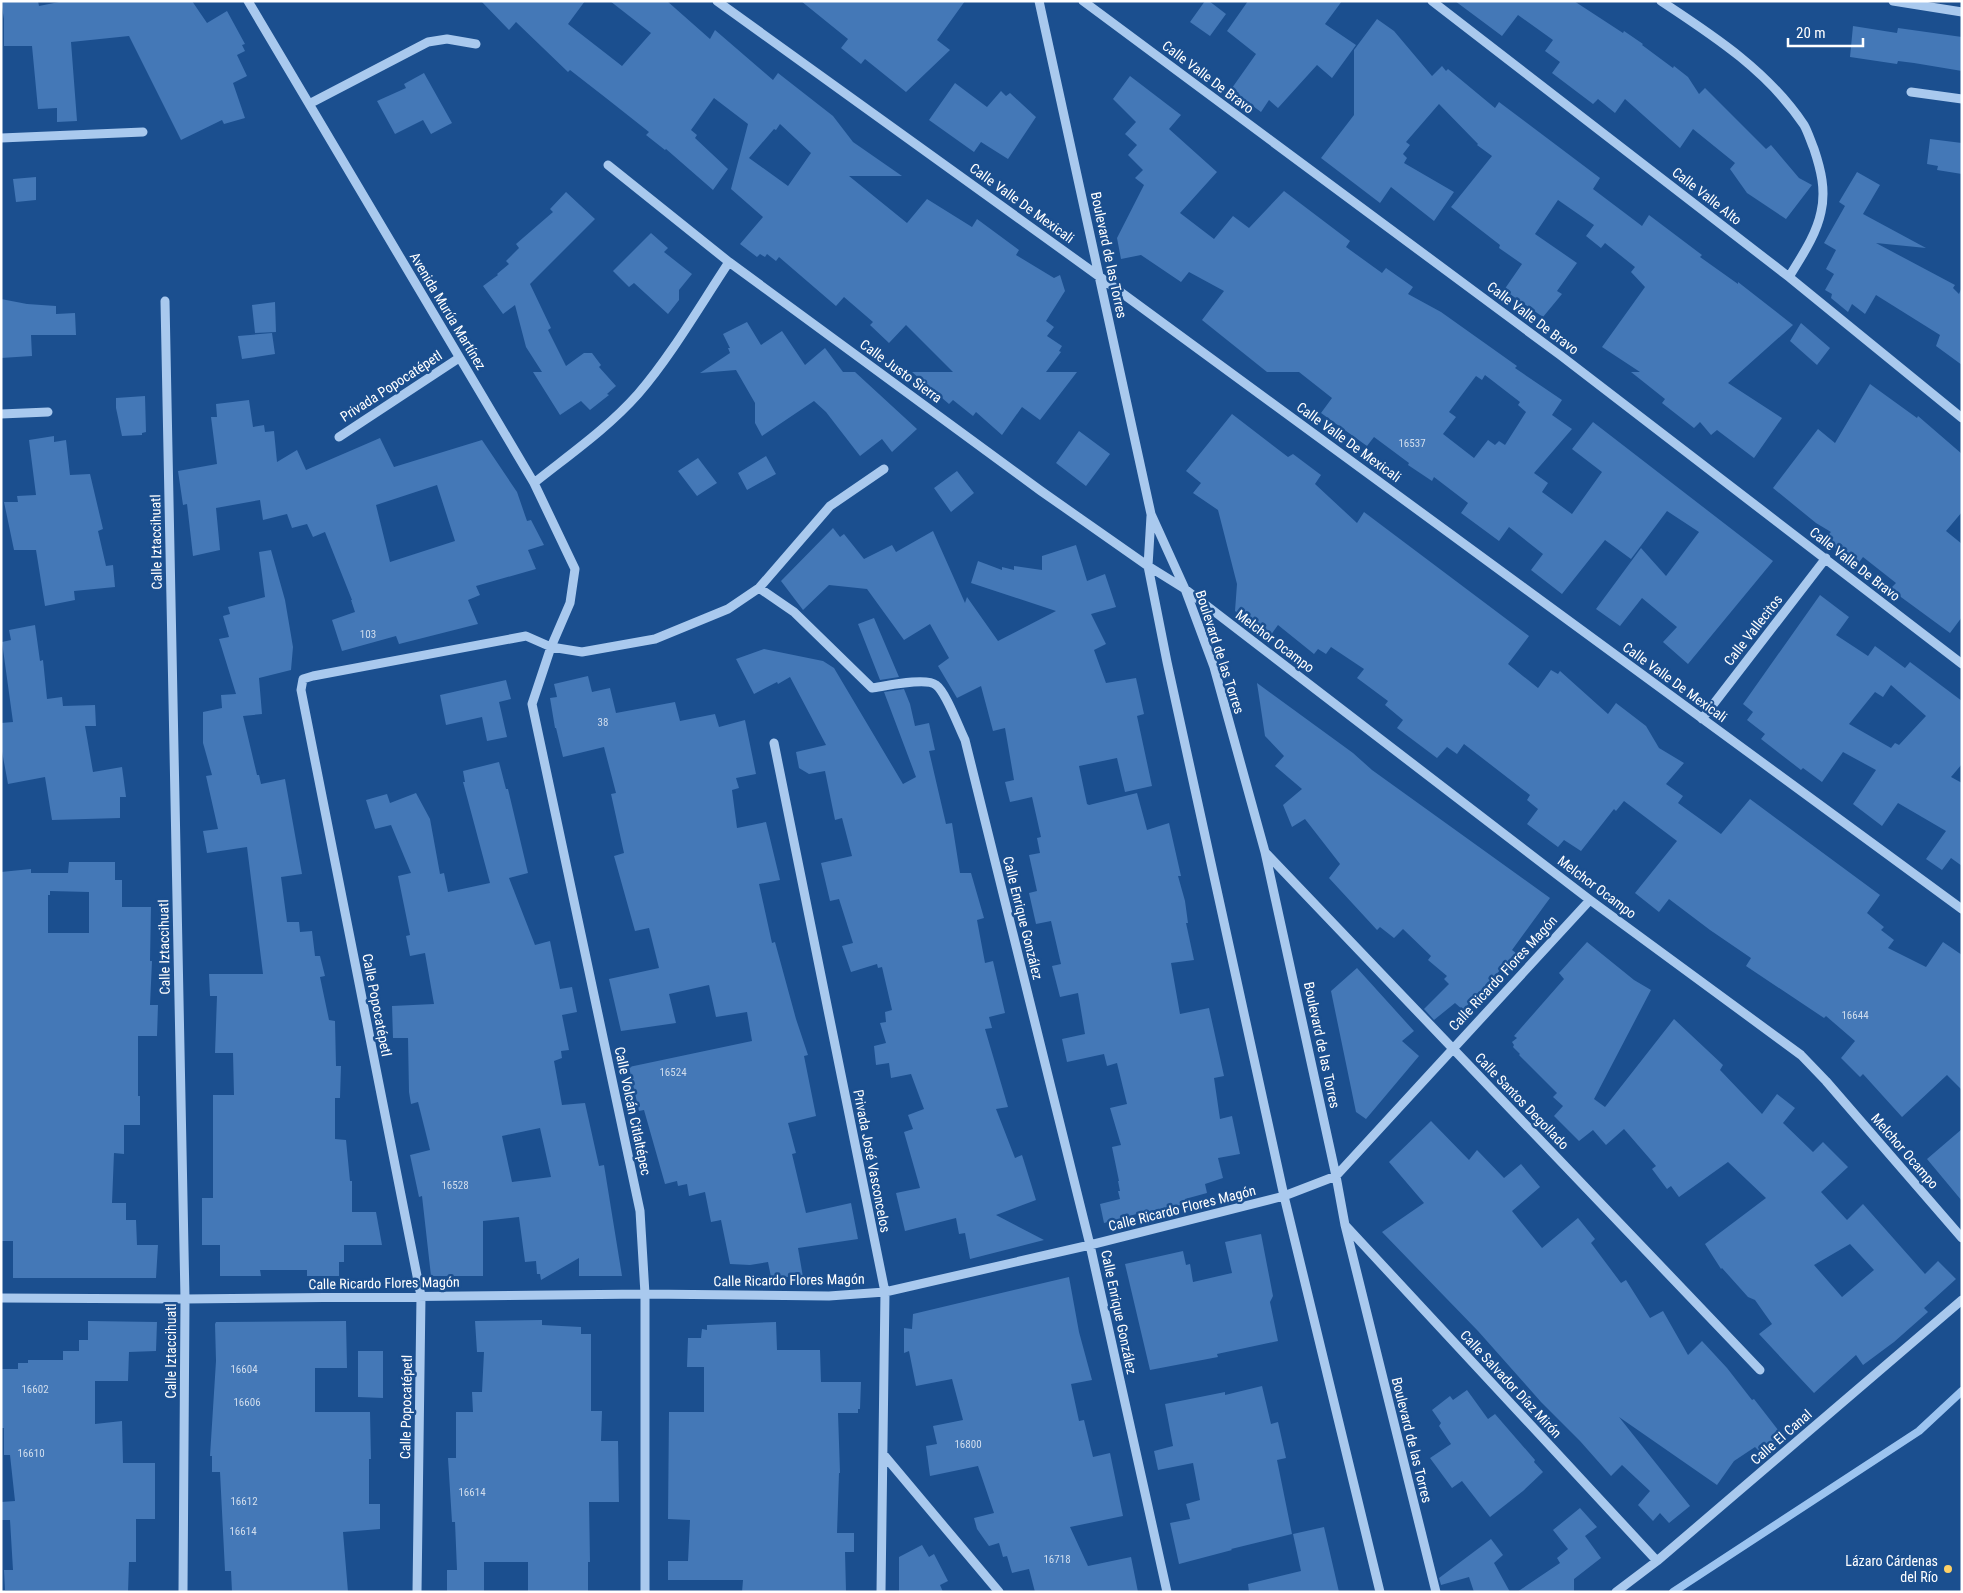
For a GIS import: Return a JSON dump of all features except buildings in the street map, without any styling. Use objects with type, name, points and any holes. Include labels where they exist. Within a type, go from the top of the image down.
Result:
[{"type":"street","name":"Avenida Murúa Martínez","points":[[248,1],[534,483],[574,569],[570,602],[551,647]]},
{"type":"street","name":"Calle Valle De Mexicali","points":[[718,1],[1100,276],[1962,909]]},
{"type":"street","name":"Boulevard de las Torres","points":[[1040,1],[1151,514],[1186,590],[1214,667],[1265,852],[1345,1225],[1436,1592]]},
{"type":"street","name":"Calle Valle De Bravo","points":[[1083,1],[1560,355],[1962,664]]},
{"type":"street","name":"Calle Valle Alto","points":[[1432,1],[1789,277],[1962,418]]},
{"type":"street","points":[[1661,1],[1716,37],[1748,63],[1772,85],[1805,126],[1821,169],[1823,193],[1821,213],[1814,234],[1789,277]]},
{"type":"street","points":[[1893,1],[1962,12]]},
{"type":"street","points":[[309,104],[428,42],[447,39],[476,44]]},
{"type":"street","points":[[1911,92],[1962,99]]},
{"type":"street","points":[[1,138],[143,132]]},
{"type":"street","name":"Calle Justo Sierra","points":[[608,165],[729,262],[1041,491],[1148,566],[1186,590]]},
{"type":"street","points":[[534,483],[617,416],[638,394],[729,262]]},
{"type":"street","name":"Calle Iztaccihuatl","points":[[165,301],[185,1299],[183,1592]]},
{"type":"street","name":"Privada Popocatépetl","points":[[339,437],[459,358]]},
{"type":"street","points":[[1,414],[48,412]]},
{"type":"street","points":[[551,647],[582,652],[655,639],[728,609],[759,588],[830,506],[884,469]]},
{"type":"street","name":"Boulevard de las Torres","points":[[1151,514],[1148,566],[1167,662],[1284,1196],[1380,1592]]},
{"type":"street","name":"Calle Vallecitos","points":[[1702,719],[1826,558]]},
{"type":"street","name":"Calle Enrique González","points":[[759,588],[794,612],[872,688],[925,681],[936,684],[943,694],[965,740],[1090,1245],[1167,1592]]},
{"type":"street","name":"Melchor Ocampo","points":[[1186,590],[1590,900],[1801,1055],[1826,1081],[1962,1238]]},
{"type":"street","name":"Calle Popocatépetl","points":[[417,1592],[421,1296],[301,690],[303,679],[313,676],[526,636],[551,647]]},
{"type":"street","name":"Calle Volcán Citlaltépec","points":[[551,647],[532,704],[640,1211],[645,1294],[646,1592]]},
{"type":"street","name":"Privada José Vasconcelos","points":[[774,743],[885,1292],[881,1592]]},
{"type":"street","name":"Calle Santos Degollado","points":[[1265,852],[1760,1370]]},
{"type":"street","name":"Calle Ricardo Flores Magón","points":[[1,1298],[185,1299],[645,1294],[828,1296],[885,1292],[1090,1245],[1284,1196],[1336,1176],[1590,900]]},
{"type":"street","name":"Calle Salvador Díaz Mirón","points":[[1345,1225],[1657,1561]]},
{"type":"street","name":"Calle El Canal","points":[[1616,1592],[1657,1561],[1962,1300]]},
{"type":"street","points":[[883,1454],[999,1592]]},
{"type":"waterway","points":[[1673,1592],[1919,1431],[1962,1391]]},
{"type":"place","name":"Lázaro Cárdenas del Río","points":[[1948,1569]]}]
